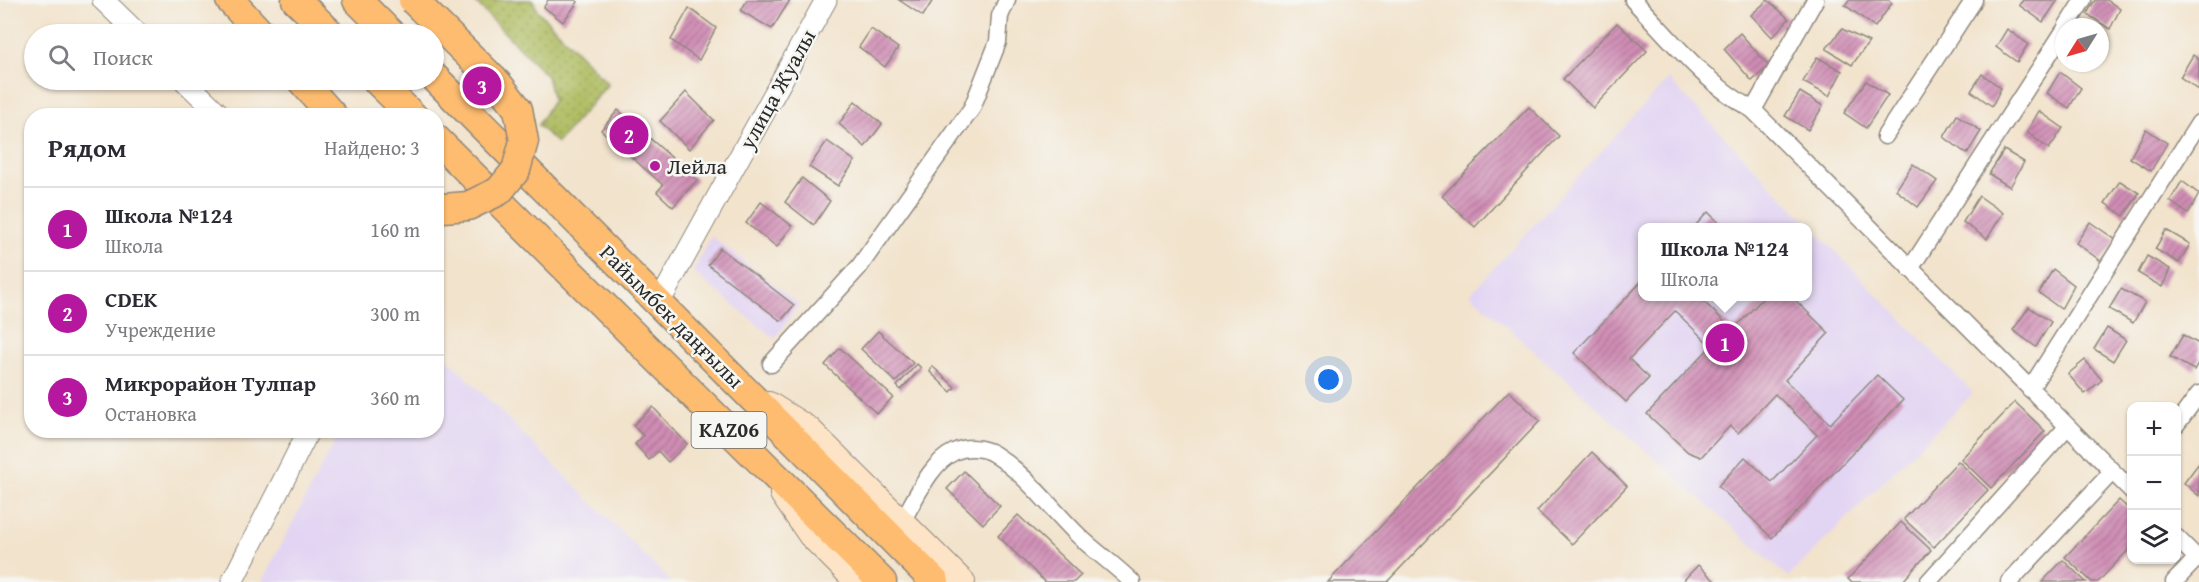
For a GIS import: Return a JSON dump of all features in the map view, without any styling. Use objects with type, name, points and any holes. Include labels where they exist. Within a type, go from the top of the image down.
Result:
[{"type":"highway","points":[[230,0],[252,24]]},
{"type":"highway","points":[[296,0],[321,24]]},
{"type":"highway","points":[[357,0],[381,24]]},
{"type":"highway","points":[[413,0],[437,24]]},
{"type":"highway","points":[[444,31],[505,92],[518,109],[524,141],[516,170],[499,191],[468,206],[444,208]]},
{"type":"highway","name":"Райымбек даңғылы","points":[[444,87],[935,582]]},
{"type":"highway","points":[[310,90],[326,108]]},
{"type":"highway","points":[[386,90],[405,108]]},
{"type":"highway","name":"Райымбек даңғылы","points":[[444,147],[882,582]]},
{"type":"main road","points":[[744,389],[809,429],[963,582]]},
{"type":"main road","points":[[761,462],[810,535],[857,582]]},
{"type":"street","points":[[103,0],[128,24]]},
{"type":"street","name":"улица Жуалы","points":[[658,303],[826,0]]},
{"type":"street","points":[[771,364],[859,267],[972,108],[998,42],[1000,16],[1007,0]]},
{"type":"street","points":[[1633,0],[1685,58],[1725,94],[1753,110],[2127,486]]},
{"type":"street","points":[[1753,110],[1815,0]]},
{"type":"street","points":[[1885,136],[1974,0]]},
{"type":"street","points":[[2072,18],[2084,0]]},
{"type":"street","points":[[1910,269],[2055,44]]},
{"type":"street","points":[[194,90],[212,108]]},
{"type":"street","points":[[2030,389],[2199,123]]},
{"type":"street","points":[[2181,418],[2199,394]]},
{"type":"street","points":[[1928,582],[2067,427]]},
{"type":"street","points":[[232,582],[305,438]]},
{"type":"street","points":[[902,521],[933,471],[948,456],[969,448],[983,450],[993,453],[1016,472],[1081,538],[1132,582]]},
{"type":"street","points":[[2009,582],[2112,471]]},
{"type":"street","points":[[2174,582],[2198,559],[2181,542]]},
{"type":"shaded area","points":[[1668,79],[1808,223],[1638,223],[1638,301],[1812,301],[1812,227],[1973,393],[1788,577],[1470,294]]},
{"type":"shaded area","points":[[711,236],[799,304],[775,339],[693,272]]},
{"type":"shaded area","points":[[444,355],[671,582],[262,582],[336,438],[444,438]]},
{"type":"green space","points":[[473,0],[533,0],[537,10],[608,84],[557,143],[538,125],[553,100],[547,76]]},
{"type":"building","points":[[548,0],[578,2],[563,22],[544,7]]},
{"type":"building","points":[[747,0],[790,0],[772,29],[741,11]]},
{"type":"building","points":[[899,0],[933,0],[923,16]]},
{"type":"building","points":[[1768,0],[1789,19],[1772,37],[1751,15]]},
{"type":"building","points":[[1849,0],[1889,0],[1892,3],[1875,27],[1845,5]]},
{"type":"building","points":[[2023,0],[2058,0],[2043,22],[2019,5]]},
{"type":"building","points":[[2095,0],[2107,0],[2120,9],[2110,29],[2109,18],[2093,18],[2087,14]]},
{"type":"building","points":[[689,8],[716,28],[699,60],[671,40]]},
{"type":"building","points":[[1617,23],[1647,51],[1593,108],[1563,79]]},
{"type":"building","points":[[871,29],[898,48],[885,67],[859,47]]},
{"type":"building","points":[[1842,29],[1869,42],[1852,65],[1826,49]]},
{"type":"building","points":[[2007,29],[2028,44],[2017,62],[1996,47]]},
{"type":"building","points":[[1740,33],[1769,66],[1752,81],[1724,49]]},
{"type":"building","points":[[2193,55],[2199,59],[2199,90],[2180,77]]},
{"type":"building","points":[[1817,57],[1842,71],[1829,96],[1803,82]]},
{"type":"building","points":[[2060,72],[2081,88],[2069,108],[2047,93]]},
{"type":"building","points":[[1982,74],[2001,88],[1992,106],[1971,91]]},
{"type":"building","points":[[1866,81],[1888,95],[1866,128],[1844,113]]},
{"type":"building","points":[[686,92],[714,120],[689,149],[660,121]]},
{"type":"building","points":[[1800,92],[1823,106],[1808,130],[1785,116]]},
{"type":"building","points":[[855,101],[882,124],[865,147],[839,124]]},
{"type":"building","points":[[1529,107],[1559,136],[1475,227],[1442,196]]},
{"type":"building","points":[[618,110],[697,180],[673,207],[657,192],[663,185],[601,130]]},
{"type":"building","points":[[2039,111],[2063,128],[2049,149],[2027,132]]},
{"type":"building","points":[[1957,115],[1981,131],[1967,154],[1944,137]]},
{"type":"building","points":[[2146,129],[2167,143],[2151,171],[2130,158]]},
{"type":"building","points":[[827,141],[855,161],[838,186],[809,167]]},
{"type":"building","points":[[2004,150],[2024,162],[2010,187],[1989,174]]},
{"type":"building","points":[[1913,164],[1937,181],[1918,207],[1896,190]]},
{"type":"building","points":[[802,178],[830,201],[814,225],[785,202]]},
{"type":"building","points":[[2120,181],[2139,193],[2124,216],[2105,203]]},
{"type":"building","points":[[2182,181],[2199,194],[2188,214],[2170,201]]},
{"type":"building","points":[[1979,196],[2003,213],[1987,239],[1963,222]]},
{"type":"building","points":[[761,202],[792,226],[777,247],[746,223]]},
{"type":"building","points":[[1708,212],[1719,223],[1698,223]]},
{"type":"building","points":[[2090,222],[2116,240],[2101,261],[2076,243]]},
{"type":"building","points":[[2166,230],[2190,244],[2179,263],[2155,249]]},
{"type":"building","points":[[720,248],[794,305],[781,321],[708,265]]},
{"type":"building","points":[[2147,256],[2170,269],[2162,287],[2138,273]]},
{"type":"building","points":[[2053,269],[2074,285],[2061,309],[2039,293]]},
{"type":"building","points":[[1638,285],[1638,301],[1703,301],[1733,330],[1760,301],[1796,301],[1829,333],[1785,380],[1830,424],[1877,375],[1903,400],[1772,538],[1718,486],[1745,457],[1772,482],[1817,435],[1775,394],[1738,433],[1730,426],[1701,457],[1688,452],[1647,414],[1711,346],[1675,311],[1629,359],[1649,378],[1626,402],[1574,353]]},
{"type":"building","points":[[2121,289],[2145,302],[2133,323],[2109,309]]},
{"type":"building","points":[[2029,307],[2051,322],[2036,347],[2013,330]]},
{"type":"building","points":[[2107,328],[2126,340],[2113,361],[2094,349]]},
{"type":"building","points":[[878,331],[913,363],[896,382],[861,349]]},
{"type":"building","points":[[2183,335],[2199,344],[2199,361],[2194,370],[2170,357]]},
{"type":"building","points":[[840,348],[893,397],[877,414],[825,365]]},
{"type":"building","points":[[2085,360],[2102,380],[2085,394],[2068,374]]},
{"type":"building","points":[[917,364],[921,368],[901,390],[897,386]]},
{"type":"building","points":[[932,366],[955,387],[951,392],[930,372]]},
{"type":"building","points":[[1509,391],[1540,421],[1387,582],[1328,582]]},
{"type":"building","points":[[2015,402],[2045,431],[1991,488],[1961,459]]},
{"type":"building","points":[[653,407],[687,444],[668,462],[658,451],[649,460],[635,444],[643,436],[633,425]]},
{"type":"building","points":[[1592,452],[1627,486],[1572,544],[1537,511]]},
{"type":"building","points":[[1958,461],[1988,490],[1934,547],[1904,519]]},
{"type":"building","points":[[2199,463],[2199,496],[2184,483]]},
{"type":"building","points":[[964,471],[1000,506],[983,524],[947,489]]},
{"type":"building","points":[[2119,500],[2127,507],[2127,551],[2098,582],[2092,582],[2065,557]]},
{"type":"building","points":[[1018,515],[1081,575],[1074,582],[1045,582],[998,536]]},
{"type":"building","points":[[1901,522],[1931,550],[1902,582],[1851,582],[1848,579]]},
{"type":"building","points":[[2063,560],[2086,582],[2042,582]]},
{"type":"building","points":[[1698,565],[1716,582],[1682,582]]},
{"type":"place","name":"Микрорайон Тулпар","points":[[482,86]]},
{"type":"place","name":"CDEK","points":[[629,135]]},
{"type":"place","name":"Лейла","points":[[655,166]]},
{"type":"place","name":"Школа №124","points":[[1725,343]]}]
